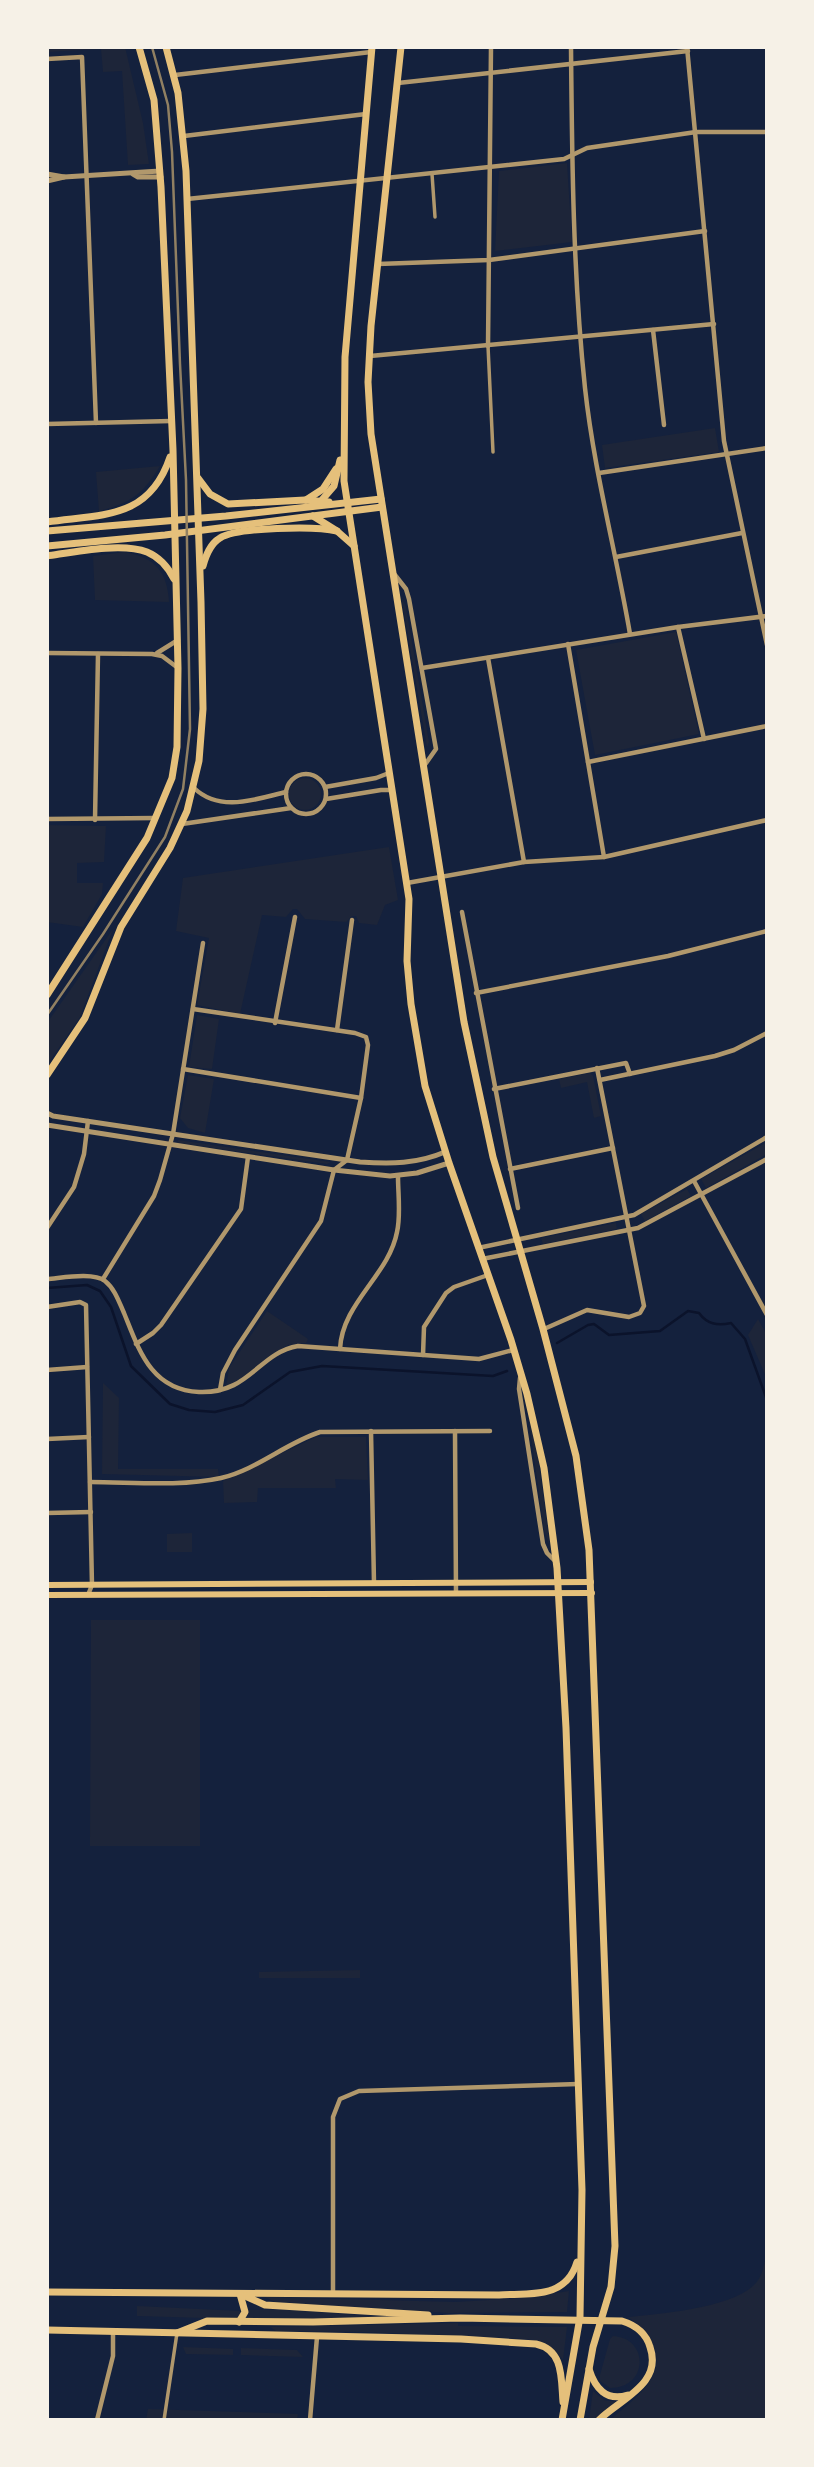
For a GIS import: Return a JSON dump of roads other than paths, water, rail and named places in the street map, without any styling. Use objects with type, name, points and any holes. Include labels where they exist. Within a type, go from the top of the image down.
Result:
[{"type":"main road","points":[[47,995],[132,864],[157,818],[172,778],[177,747],[178,640],[173,450],[161,174],[154,100],[139,47]]},
{"type":"main road","points":[[47,1074],[85,1018],[118,934],[159,868],[181,824],[194,788],[199,761],[203,709],[187,198],[184,136],[174,75],[166,47]]},
{"type":"main road","points":[[401,47],[369,356],[369,417],[440,877],[474,1070],[493,1157],[543,1329],[576,1456],[585,1513],[592,1593],[615,2246],[611,2287],[589,2367],[580,2420]]},
{"type":"main road","points":[[371,50],[345,358],[344,481],[407,883],[407,961],[411,1004],[425,1086],[521,1374],[544,1468],[559,1593],[579,2084],[581,2251],[580,2317],[562,2420]]},
{"type":"main road","points":[[304,500],[318,493],[327,484],[335,470],[344,442]]},
{"type":"main road","points":[[311,512],[329,494],[336,482],[344,442]]},
{"type":"main road","points":[[47,522],[109,514],[134,506],[148,495],[162,478],[173,450]]},
{"type":"main road","points":[[197,475],[209,494],[228,504],[304,500],[348,507]]},
{"type":"main road","points":[[47,546],[292,519],[311,512],[382,503]]},
{"type":"main road","points":[[47,531],[290,510],[311,512],[354,546]]},
{"type":"main road","points":[[200,577],[208,551],[218,539],[227,535],[306,527],[337,531]]},
{"type":"main road","points":[[47,556],[125,548],[142,551],[157,558],[176,582]]},
{"type":"main road","points":[[47,1585],[591,1582]]},
{"type":"main road","points":[[47,1595],[592,1593]]},
{"type":"main road","points":[[47,2292],[462,2297],[543,2292],[568,2282],[575,2271],[581,2251]]},
{"type":"main road","points":[[240,2293],[265,2305],[460,2318]]},
{"type":"main road","points":[[239,2322],[245,2312],[240,2293]]},
{"type":"main road","points":[[177,2333],[207,2321],[460,2318],[622,2321],[642,2332],[652,2352],[649,2375],[635,2392],[599,2420]]},
{"type":"main road","points":[[246,2334],[264,2322]]},
{"type":"main road","points":[[47,2330],[461,2339],[542,2345],[551,2351],[559,2362],[564,2411]]},
{"type":"main road","points":[[589,2367],[594,2384],[603,2393],[615,2397],[635,2392]]},
{"type":"street","points":[[491,47],[488,346],[493,452]]},
{"type":"street","points":[[571,47],[572,154],[585,391],[630,635]]},
{"type":"street","points":[[397,83],[687,49],[714,324],[719,410],[742,533],[764,616],[767,645]]},
{"type":"street","points":[[174,75],[371,50]]},
{"type":"street","points":[[47,59],[82,57],[96,423]]},
{"type":"street","points":[[184,136],[366,114]]},
{"type":"street","points":[[187,198],[564,159],[587,148],[696,132],[767,132]]},
{"type":"street","points":[[47,181],[64,177],[138,172],[161,174]]},
{"type":"street","points":[[47,174],[64,177]]},
{"type":"street","points":[[432,174],[435,217]]},
{"type":"street","points":[[377,264],[489,260],[705,230]]},
{"type":"street","points":[[369,356],[714,324]]},
{"type":"street","points":[[653,330],[664,425]]},
{"type":"street","points":[[47,424],[171,422]]},
{"type":"street","points":[[599,473],[767,448]]},
{"type":"street","points":[[616,557],[742,533]]},
{"type":"street","points":[[393,573],[407,592],[436,749],[424,767]]},
{"type":"street","points":[[422,668],[764,616]]},
{"type":"street","points":[[678,627],[704,739]]},
{"type":"street","points":[[47,653],[152,654],[162,652],[178,640]]},
{"type":"street","points":[[568,644],[604,857]]},
{"type":"street","points":[[95,820],[98,654]]},
{"type":"street","points":[[152,654],[162,656],[178,668]]},
{"type":"street","points":[[488,658],[524,862]]},
{"type":"street","points":[[588,762],[767,726]]},
{"type":"street","points":[[325,788],[376,778],[390,772]]},
{"type":"street","points":[[181,824],[292,808],[301,813],[312,813],[321,808],[326,799],[325,788],[318,778],[306,774],[291,781],[286,792],[292,808]]},
{"type":"street","points":[[194,788],[210,799],[231,803],[286,792]]},
{"type":"street","points":[[326,799],[392,790]]},
{"type":"street","points":[[47,820],[157,818]]},
{"type":"street","points":[[407,883],[524,862],[604,857],[767,820]]},
{"type":"street","points":[[462,912],[518,1208]]},
{"type":"street","points":[[275,1023],[295,917]]},
{"type":"street","points":[[337,1030],[352,920]]},
{"type":"street","points":[[476,993],[668,956],[767,931]]},
{"type":"street","points":[[103,1279],[154,1196],[173,1134],[203,943]]},
{"type":"street","points":[[193,1009],[337,1030],[366,1037],[368,1045],[361,1098],[346,1160],[334,1170],[321,1221],[234,1350],[223,1373],[220,1390]]},
{"type":"street","points":[[600,1080],[715,1056],[734,1050],[767,1033]]},
{"type":"street","points":[[494,1089],[626,1062],[630,1074]]},
{"type":"street","points":[[543,1329],[587,1310],[629,1317],[640,1313],[644,1306],[597,1068]]},
{"type":"street","points":[[183,1069],[361,1098]]},
{"type":"street","points":[[47,1113],[52,1116],[346,1160],[399,1164],[445,1152]]},
{"type":"street","points":[[47,1228],[74,1187],[84,1154],[88,1121]]},
{"type":"street","points":[[47,1125],[334,1170],[398,1177],[449,1163]]},
{"type":"street","points":[[478,1248],[639,1213],[767,1137]]},
{"type":"street","points":[[510,1169],[613,1148]]},
{"type":"street","points":[[136,1344],[161,1325],[241,1209],[248,1157]]},
{"type":"street","points":[[482,1259],[646,1225],[767,1159]]},
{"type":"street","points":[[340,1349],[342,1330],[391,1249],[398,1231],[398,1177]]},
{"type":"street","points":[[694,1181],[767,1315]]},
{"type":"street","points":[[423,1355],[424,1326],[446,1293],[454,1287],[488,1275]]},
{"type":"street","points":[[47,1279],[79,1276],[103,1279],[115,1292],[144,1361],[156,1375],[169,1383],[198,1392],[220,1390],[249,1378],[267,1361],[288,1348],[309,1346],[484,1359],[514,1350]]},
{"type":"street","points":[[47,1307],[80,1301],[86,1304],[92,1585],[88,1595]]},
{"type":"street","points":[[47,1370],[87,1367]]},
{"type":"street","points":[[521,1374],[519,1389],[543,1544],[556,1563]]},
{"type":"street","points":[[454,1431],[456,1593]]},
{"type":"street","points":[[90,1482],[191,1482],[223,1478],[320,1432],[490,1431]]},
{"type":"street","points":[[371,1432],[374,1584]]},
{"type":"street","points":[[47,1439],[89,1437]]},
{"type":"street","points":[[47,1513],[90,1512]]},
{"type":"street","points":[[332,2294],[333,2117],[340,2099],[359,2091],[579,2084]]},
{"type":"street","points":[[97,2420],[113,2356],[113,2331]]},
{"type":"street","points":[[164,2420],[177,2333]]},
{"type":"street","points":[[310,2420],[317,2336]]},
{"type":"waterway","points":[[47,1288],[87,1285],[100,1291],[111,1307],[131,1366],[170,1404],[189,1410],[215,1412],[243,1405],[290,1372],[322,1366],[493,1376],[507,1371]]},
{"type":"waterway","points":[[557,1343],[588,1325],[594,1324],[609,1335],[660,1331],[688,1311],[699,1313],[705,1320],[713,1323],[731,1323],[745,1339],[767,1400]]},
{"type":"railway","points":[[47,1015],[165,837],[183,789],[190,729],[186,480],[172,152],[168,105],[152,47]]}]
